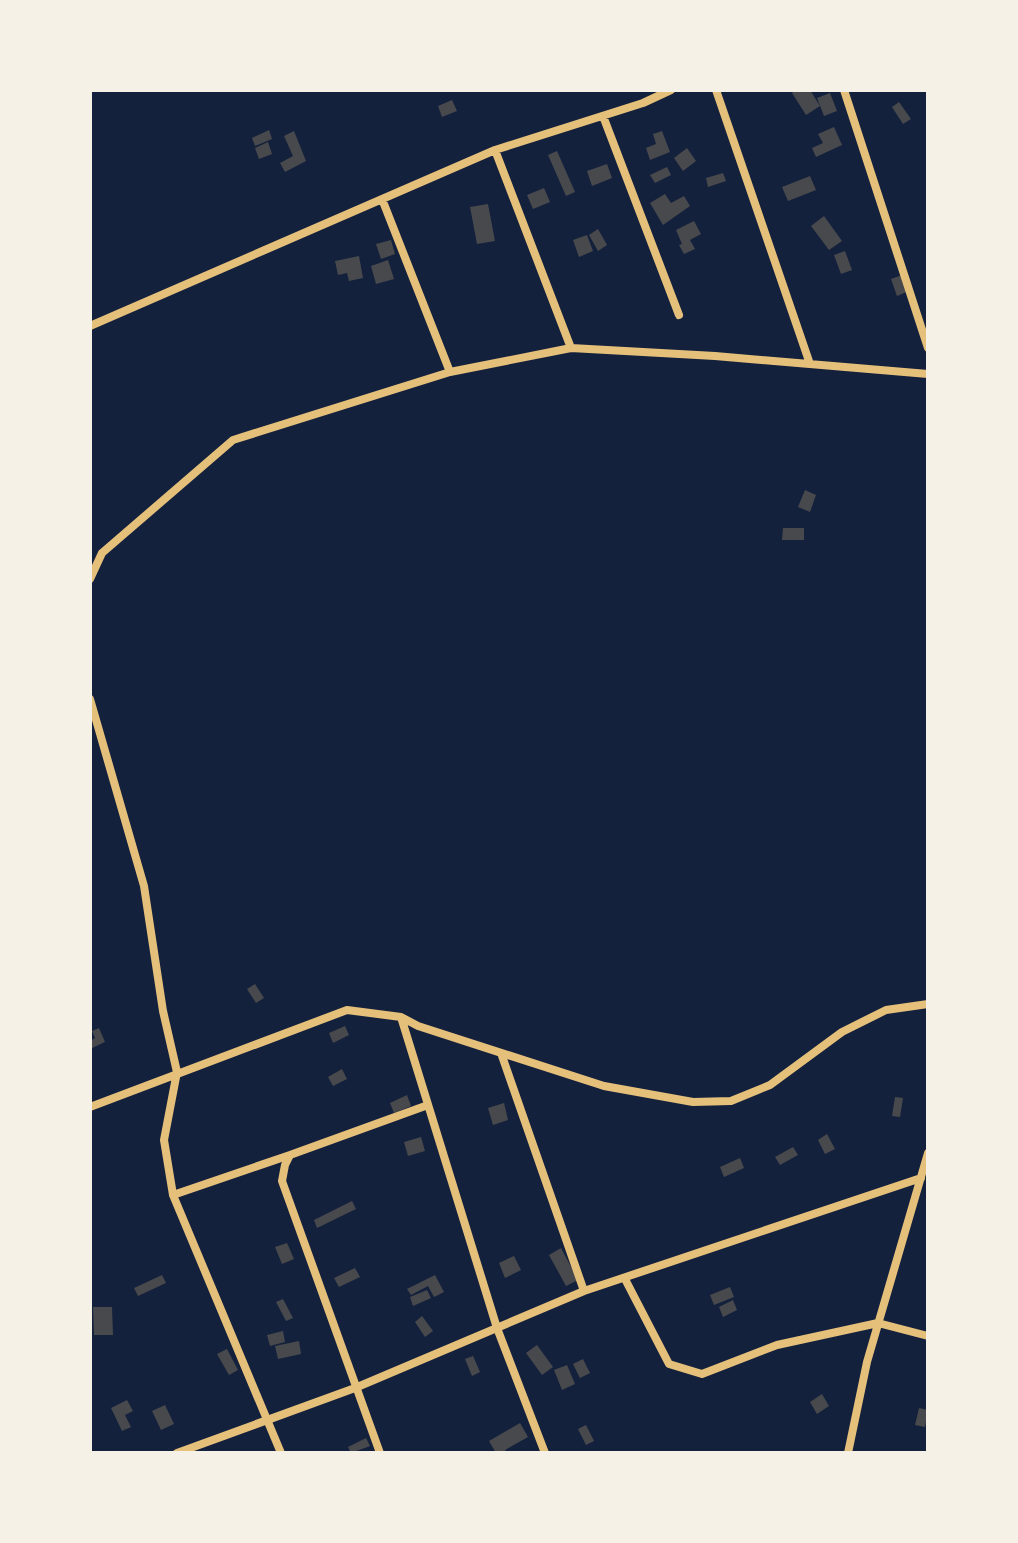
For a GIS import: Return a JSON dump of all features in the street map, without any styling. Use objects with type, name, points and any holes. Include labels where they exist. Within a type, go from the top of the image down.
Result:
[{"type":"street","points":[[90,326],[495,150],[643,103],[671,90]]},
{"type":"street","points":[[716,90],[810,364]]},
{"type":"street","points":[[844,90],[928,348]]},
{"type":"street","points":[[603,116],[679,315]]},
{"type":"street","points":[[495,150],[571,348]]},
{"type":"street","points":[[382,199],[450,372]]},
{"type":"street","points":[[90,579],[102,553],[233,440],[450,372],[571,348],[928,374]]},
{"type":"street","points":[[90,699],[144,886],[163,1011],[177,1072],[164,1140],[173,1195],[281,1453]]},
{"type":"street","points":[[90,1107],[347,1010],[401,1017],[418,1026],[604,1086],[693,1102],[731,1101],[770,1085],[842,1032],[886,1010],[928,1004]]},
{"type":"street","points":[[401,1017],[497,1328],[545,1453]]},
{"type":"street","points":[[501,1053],[584,1291]]},
{"type":"street","points":[[173,1195],[428,1105]]},
{"type":"street","points":[[848,1453],[867,1362],[928,1153]]},
{"type":"street","points":[[290,1155],[282,1181],[380,1453]]},
{"type":"street","points":[[177,1453],[355,1388],[584,1291],[921,1178]]},
{"type":"street","points":[[625,1279],[669,1364],[702,1374],[777,1345],[878,1323],[928,1336]]},
{"type":"building","points":[[810,90],[820,106],[806,115],[792,93]]},
{"type":"building","points":[[830,93],[837,111],[824,116],[817,98]]},
{"type":"building","points":[[452,100],[457,111],[442,117],[438,106]]},
{"type":"building","points":[[899,102],[911,119],[903,124],[892,107]]},
{"type":"building","points":[[834,127],[842,145],[816,157],[812,148],[823,143],[818,134]]},
{"type":"building","points":[[269,130],[272,139],[255,146],[252,138]]},
{"type":"building","points":[[294,131],[306,161],[285,172],[280,163],[293,156],[284,136]]},
{"type":"building","points":[[662,131],[670,152],[650,160],[646,148],[656,144],[653,134]]},
{"type":"building","points":[[268,142],[272,154],[259,159],[255,148]]},
{"type":"building","points":[[687,148],[696,161],[683,171],[674,158]]},
{"type":"building","points":[[557,151],[575,192],[566,196],[548,155]]},
{"type":"building","points":[[607,164],[612,178],[592,186],[587,171]]},
{"type":"building","points":[[667,167],[671,175],[655,183],[650,175]]},
{"type":"building","points":[[723,173],[726,181],[708,187],[706,178]]},
{"type":"building","points":[[810,176],[816,190],[788,201],[782,187]]},
{"type":"building","points":[[544,188],[550,202],[533,209],[527,195]]},
{"type":"building","points":[[665,194],[671,203],[684,196],[690,206],[663,225],[650,203]]},
{"type":"building","points":[[488,204],[495,241],[477,244],[470,207]]},
{"type":"building","points":[[824,216],[842,241],[829,250],[811,226]]},
{"type":"building","points":[[694,221],[701,234],[690,240],[695,249],[684,254],[676,230]]},
{"type":"building","points":[[598,229],[607,245],[598,251],[589,235]]},
{"type":"building","points":[[587,235],[593,251],[579,257],[573,240]]},
{"type":"building","points":[[391,240],[395,254],[381,259],[376,244]]},
{"type":"building","points":[[845,251],[852,270],[841,274],[834,255]]},
{"type":"building","points":[[359,256],[363,278],[349,281],[347,273],[338,275],[335,261]]},
{"type":"building","points":[[388,260],[394,279],[376,284],[371,266]]},
{"type":"building","points":[[902,275],[909,291],[897,296],[891,279]]},
{"type":"building","points":[[805,490],[816,495],[810,512],[798,507]]},
{"type":"building","points":[[783,528],[804,528],[804,540],[782,540]]},
{"type":"building","points":[[255,984],[264,998],[256,1003],[247,989]]},
{"type":"building","points":[[345,1026],[349,1035],[333,1043],[329,1033]]},
{"type":"building","points":[[99,1028],[105,1042],[90,1049],[90,1041],[95,1038],[92,1031]]},
{"type":"building","points":[[342,1069],[347,1079],[333,1086],[328,1077]]},
{"type":"building","points":[[407,1095],[411,1106],[394,1113],[390,1103]]},
{"type":"building","points":[[895,1097],[903,1098],[900,1117],[892,1116]]},
{"type":"building","points":[[504,1103],[508,1120],[493,1125],[488,1108]]},
{"type":"building","points":[[827,1134],[835,1149],[825,1154],[818,1140]]},
{"type":"building","points":[[421,1137],[425,1151],[408,1156],[404,1142]]},
{"type":"building","points":[[793,1147],[798,1155],[780,1165],[775,1157]]},
{"type":"building","points":[[740,1158],[744,1168],[724,1177],[720,1167]]},
{"type":"building","points":[[352,1201],[356,1209],[317,1228],[314,1220]]},
{"type":"building","points":[[287,1243],[294,1259],[282,1264],[275,1247]]},
{"type":"building","points":[[561,1248],[578,1280],[566,1286],[549,1255]]},
{"type":"building","points":[[514,1256],[521,1270],[505,1278],[499,1263]]},
{"type":"building","points":[[355,1268],[360,1277],[339,1287],[334,1278]]},
{"type":"building","points":[[162,1275],[166,1283],[138,1296],[134,1288]]},
{"type":"building","points":[[435,1275],[444,1292],[434,1297],[428,1286],[411,1295],[407,1289]]},
{"type":"building","points":[[730,1287],[734,1297],[714,1305],[710,1295]]},
{"type":"building","points":[[427,1290],[431,1298],[413,1306],[410,1297]]},
{"type":"building","points":[[283,1299],[293,1318],[286,1321],[276,1302]]},
{"type":"building","points":[[733,1300],[737,1310],[723,1317],[719,1307]]},
{"type":"building","points":[[93,1307],[112,1307],[113,1335],[94,1335]]},
{"type":"building","points":[[422,1316],[433,1331],[425,1337],[415,1322]]},
{"type":"building","points":[[283,1331],[285,1342],[270,1346],[267,1335]]},
{"type":"building","points":[[299,1341],[301,1354],[278,1359],[275,1346]]},
{"type":"building","points":[[537,1345],[553,1367],[542,1375],[526,1353]]},
{"type":"building","points":[[227,1349],[238,1370],[229,1375],[217,1354]]},
{"type":"building","points":[[473,1356],[480,1372],[472,1376],[465,1359]]},
{"type":"building","points":[[583,1359],[590,1373],[580,1378],[573,1364]]},
{"type":"building","points":[[567,1365],[575,1384],[562,1390],[554,1370]]},
{"type":"building","points":[[822,1394],[829,1406],[817,1414],[810,1402]]},
{"type":"building","points":[[127,1400],[133,1411],[125,1415],[131,1427],[122,1431],[111,1408]]},
{"type":"building","points":[[165,1405],[174,1424],[161,1430],[152,1411]]},
{"type":"building","points":[[919,1408],[928,1410],[925,1427],[915,1425]]},
{"type":"building","points":[[520,1423],[528,1437],[505,1450],[507,1453],[496,1453],[489,1441]]},
{"type":"building","points":[[586,1425],[594,1441],[586,1445],[578,1429]]},
{"type":"building","points":[[366,1438],[370,1446],[351,1453],[348,1447]]}]
